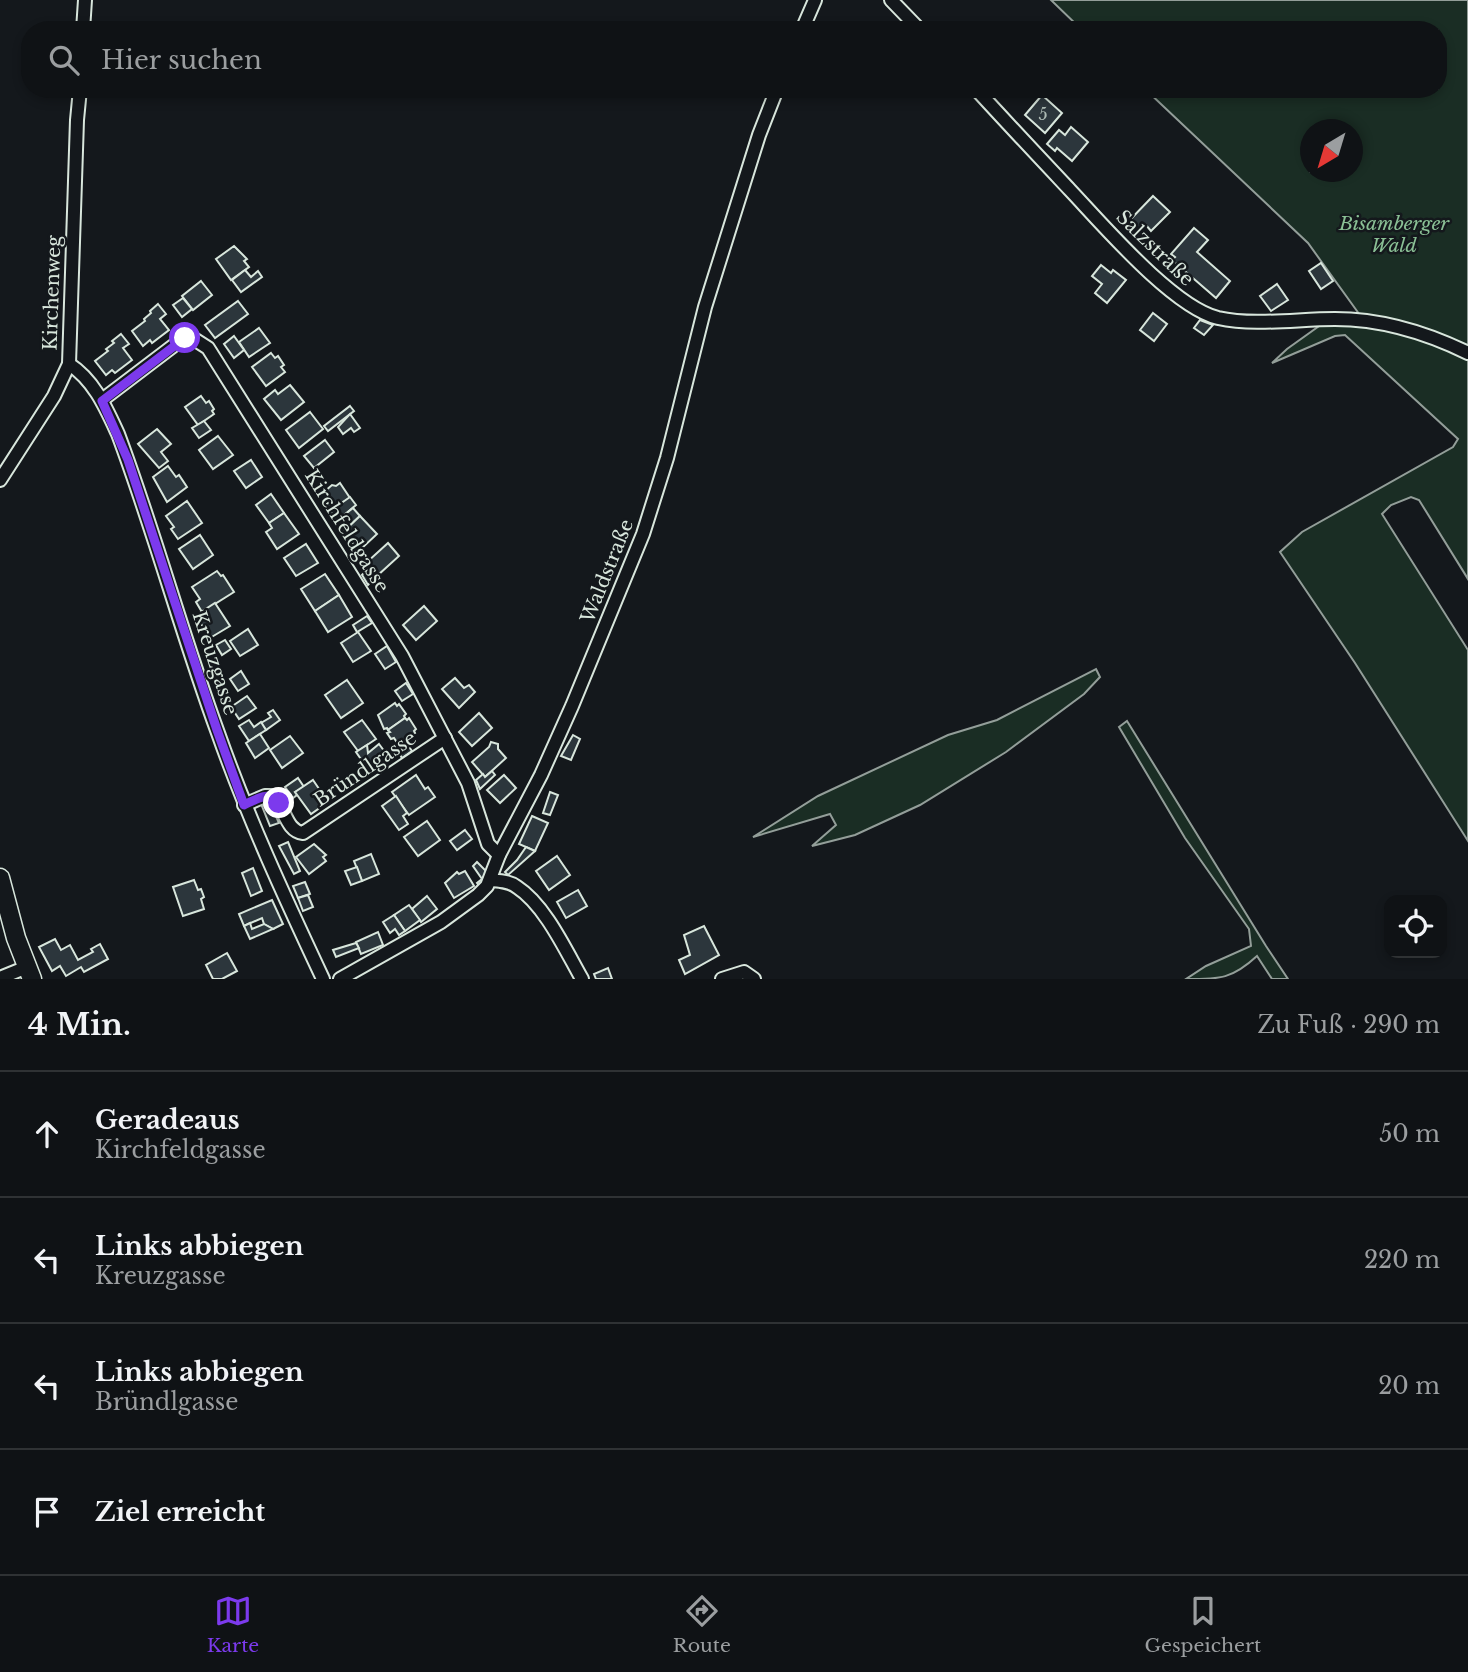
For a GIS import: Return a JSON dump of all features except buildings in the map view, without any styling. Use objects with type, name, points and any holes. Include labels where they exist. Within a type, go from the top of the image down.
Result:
[{"type":"main road","points":[[0,878],[16,938],[29,973]]},
{"type":"street","points":[[84,21],[85,0]]},
{"type":"street","points":[[806,21],[815,0]]},
{"type":"street","points":[[891,0],[911,21]]},
{"type":"street","name":"Kirchenweg","points":[[0,480],[54,396],[69,364],[79,98]]},
{"type":"street","name":"Waldstraße","points":[[340,979],[449,916],[482,892],[490,880],[499,855],[556,742],[643,534],[667,458],[705,307],[759,135],[773,98]]},
{"type":"street","name":"Salzstraße","points":[[984,98],[1113,236],[1172,292],[1192,307],[1213,316],[1238,321],[1361,321],[1423,334],[1468,353]]},
{"type":"street","name":"Kirchfeldgasse","points":[[102,401],[181,340],[194,339],[208,348],[388,634],[471,789],[488,844],[499,855]]},
{"type":"street","name":"Kreuzgasse","points":[[69,364],[83,374],[102,401],[128,460],[244,805],[323,979]]},
{"type":"street","name":"Bründlgasse","points":[[244,805],[265,796],[272,796],[279,803],[292,828],[303,833],[445,738]]},
{"type":"street","points":[[490,880],[512,884],[525,894],[547,919],[582,979]]},
{"type":"street","points":[[722,979],[744,972],[754,979]]},
{"type":"street","points":[[0,978],[29,973]]},
{"type":"green space","name":"Bisamberger Wald","points":[[1051,0],[1468,0],[1468,349],[1362,318],[1308,243],[1155,98],[1447,98],[1447,21],[1073,21]]},
{"type":"green space","points":[[1322,324],[1362,325],[1403,332],[1434,342],[1468,360],[1468,579],[1419,500],[1411,497],[1391,505],[1382,514],[1468,650],[1468,841],[1355,663],[1280,552],[1302,532],[1453,447],[1458,439],[1345,335],[1335,336],[1272,363]]},
{"type":"green space","points":[[1096,669],[1100,677],[1084,694],[1006,752],[920,805],[855,835],[812,846],[836,825],[830,814],[753,837],[818,796],[948,735],[997,720]]},
{"type":"green space","points":[[1127,721],[1288,979],[1272,979],[1257,956],[1225,976],[1186,979],[1206,966],[1251,946],[1249,929],[1185,838],[1119,727]]},
{"type":"route","points":[[185,338],[102,401],[128,460],[244,805],[268,795],[275,797],[279,803]]}]
